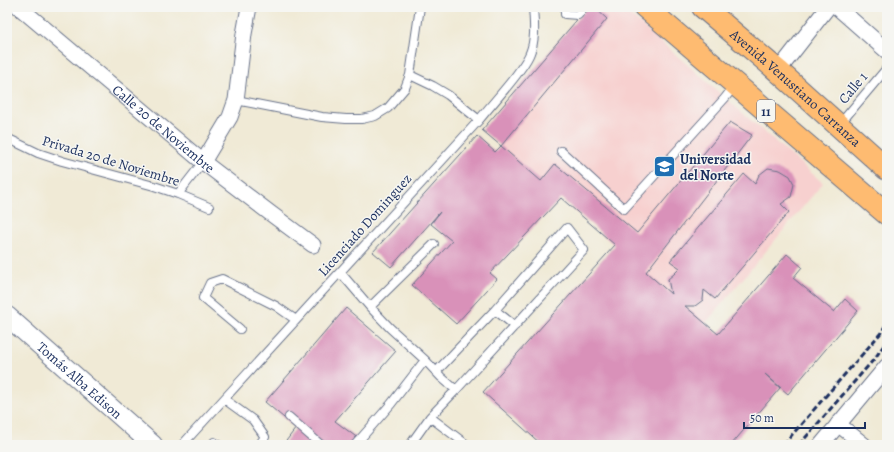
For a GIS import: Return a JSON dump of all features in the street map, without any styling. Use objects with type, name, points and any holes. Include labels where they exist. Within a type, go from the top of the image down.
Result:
[{"type":"main road","name":"11","points":[[646,7],[887,214]]},
{"type":"main road","name":"Avenida Venustiano Carranza","points":[[703,7],[887,169]]},
{"type":"street","name":"Calle 20 de Noviembre","points":[[19,7],[203,162],[313,245]]},
{"type":"street","points":[[203,162],[230,117],[236,100],[244,34],[249,7]]},
{"type":"street","points":[[778,72],[828,7]]},
{"type":"street","points":[[837,7],[887,51]]},
{"type":"street","name":"Tomás Alba Edison","points":[[7,316],[153,445]]},
{"type":"street","points":[[821,445],[887,366]]},
{"type":"street","points":[[838,424],[864,445]]},
{"type":"lane","points":[[236,100],[322,117],[362,119],[375,116],[388,108],[405,88],[410,75],[420,7]]},
{"type":"lane","name":"Licenciado Dominguez","points":[[182,445],[479,120],[526,62],[534,38],[533,7]]},
{"type":"lane","points":[[565,7],[565,14],[578,15],[584,7]]},
{"type":"lane","name":"Calle 1","points":[[838,125],[887,68]]},
{"type":"lane","points":[[410,75],[448,95],[479,120]]},
{"type":"lane","points":[[561,151],[624,208],[725,98],[735,84]]},
{"type":"lane","name":"Privada 20 de Noviembre","points":[[7,138],[38,153],[154,186],[209,207]]},
{"type":"lane","points":[[178,194],[203,162]]},
{"type":"lane","points":[[410,445],[430,417],[584,250],[567,228],[495,310],[436,372]]},
{"type":"lane","points":[[370,307],[434,244]]},
{"type":"lane","points":[[340,272],[390,328],[456,390]]},
{"type":"lane","points":[[240,329],[203,298],[210,283],[222,278],[276,306],[296,320]]},
{"type":"lane","points":[[495,310],[515,326]]},
{"type":"lane","points":[[355,445],[391,404],[425,360]]},
{"type":"lane","points":[[224,399],[253,420],[265,436],[259,445]]},
{"type":"lane","points":[[289,417],[320,445]]},
{"type":"lane","points":[[430,417],[467,445]]},
{"type":"shaded area","name":"Universidad del Norte","points":[[588,7],[621,7],[823,183],[705,324],[482,130]]},
{"type":"building","points":[[588,7],[594,7],[607,19],[501,146],[482,130]]},
{"type":"building","points":[[730,122],[752,135],[646,272],[671,294],[668,279],[680,268],[670,261],[744,174],[755,184],[759,175],[768,168],[780,170],[790,176],[794,184],[791,197],[781,204],[789,212],[715,299],[704,290],[703,300],[695,306],[685,306],[718,334],[787,254],[802,267],[793,278],[834,312],[845,299],[858,311],[788,394],[765,374],[780,388],[731,445],[542,445],[483,392],[615,245],[561,198],[490,273],[497,279],[456,324],[412,285],[452,241],[431,224],[440,212],[391,267],[373,252],[477,136],[495,152],[501,146],[541,181],[555,164],[637,233]]},
{"type":"building","points":[[346,308],[396,351],[335,421],[367,445],[283,445],[296,428],[265,402]]},
{"type":"railway","points":[[783,445],[880,334],[887,323]]},
{"type":"railway","points":[[799,445],[875,358],[887,341]]},
{"type":"place","name":"Universidad del Norte","points":[[665,167]]}]
